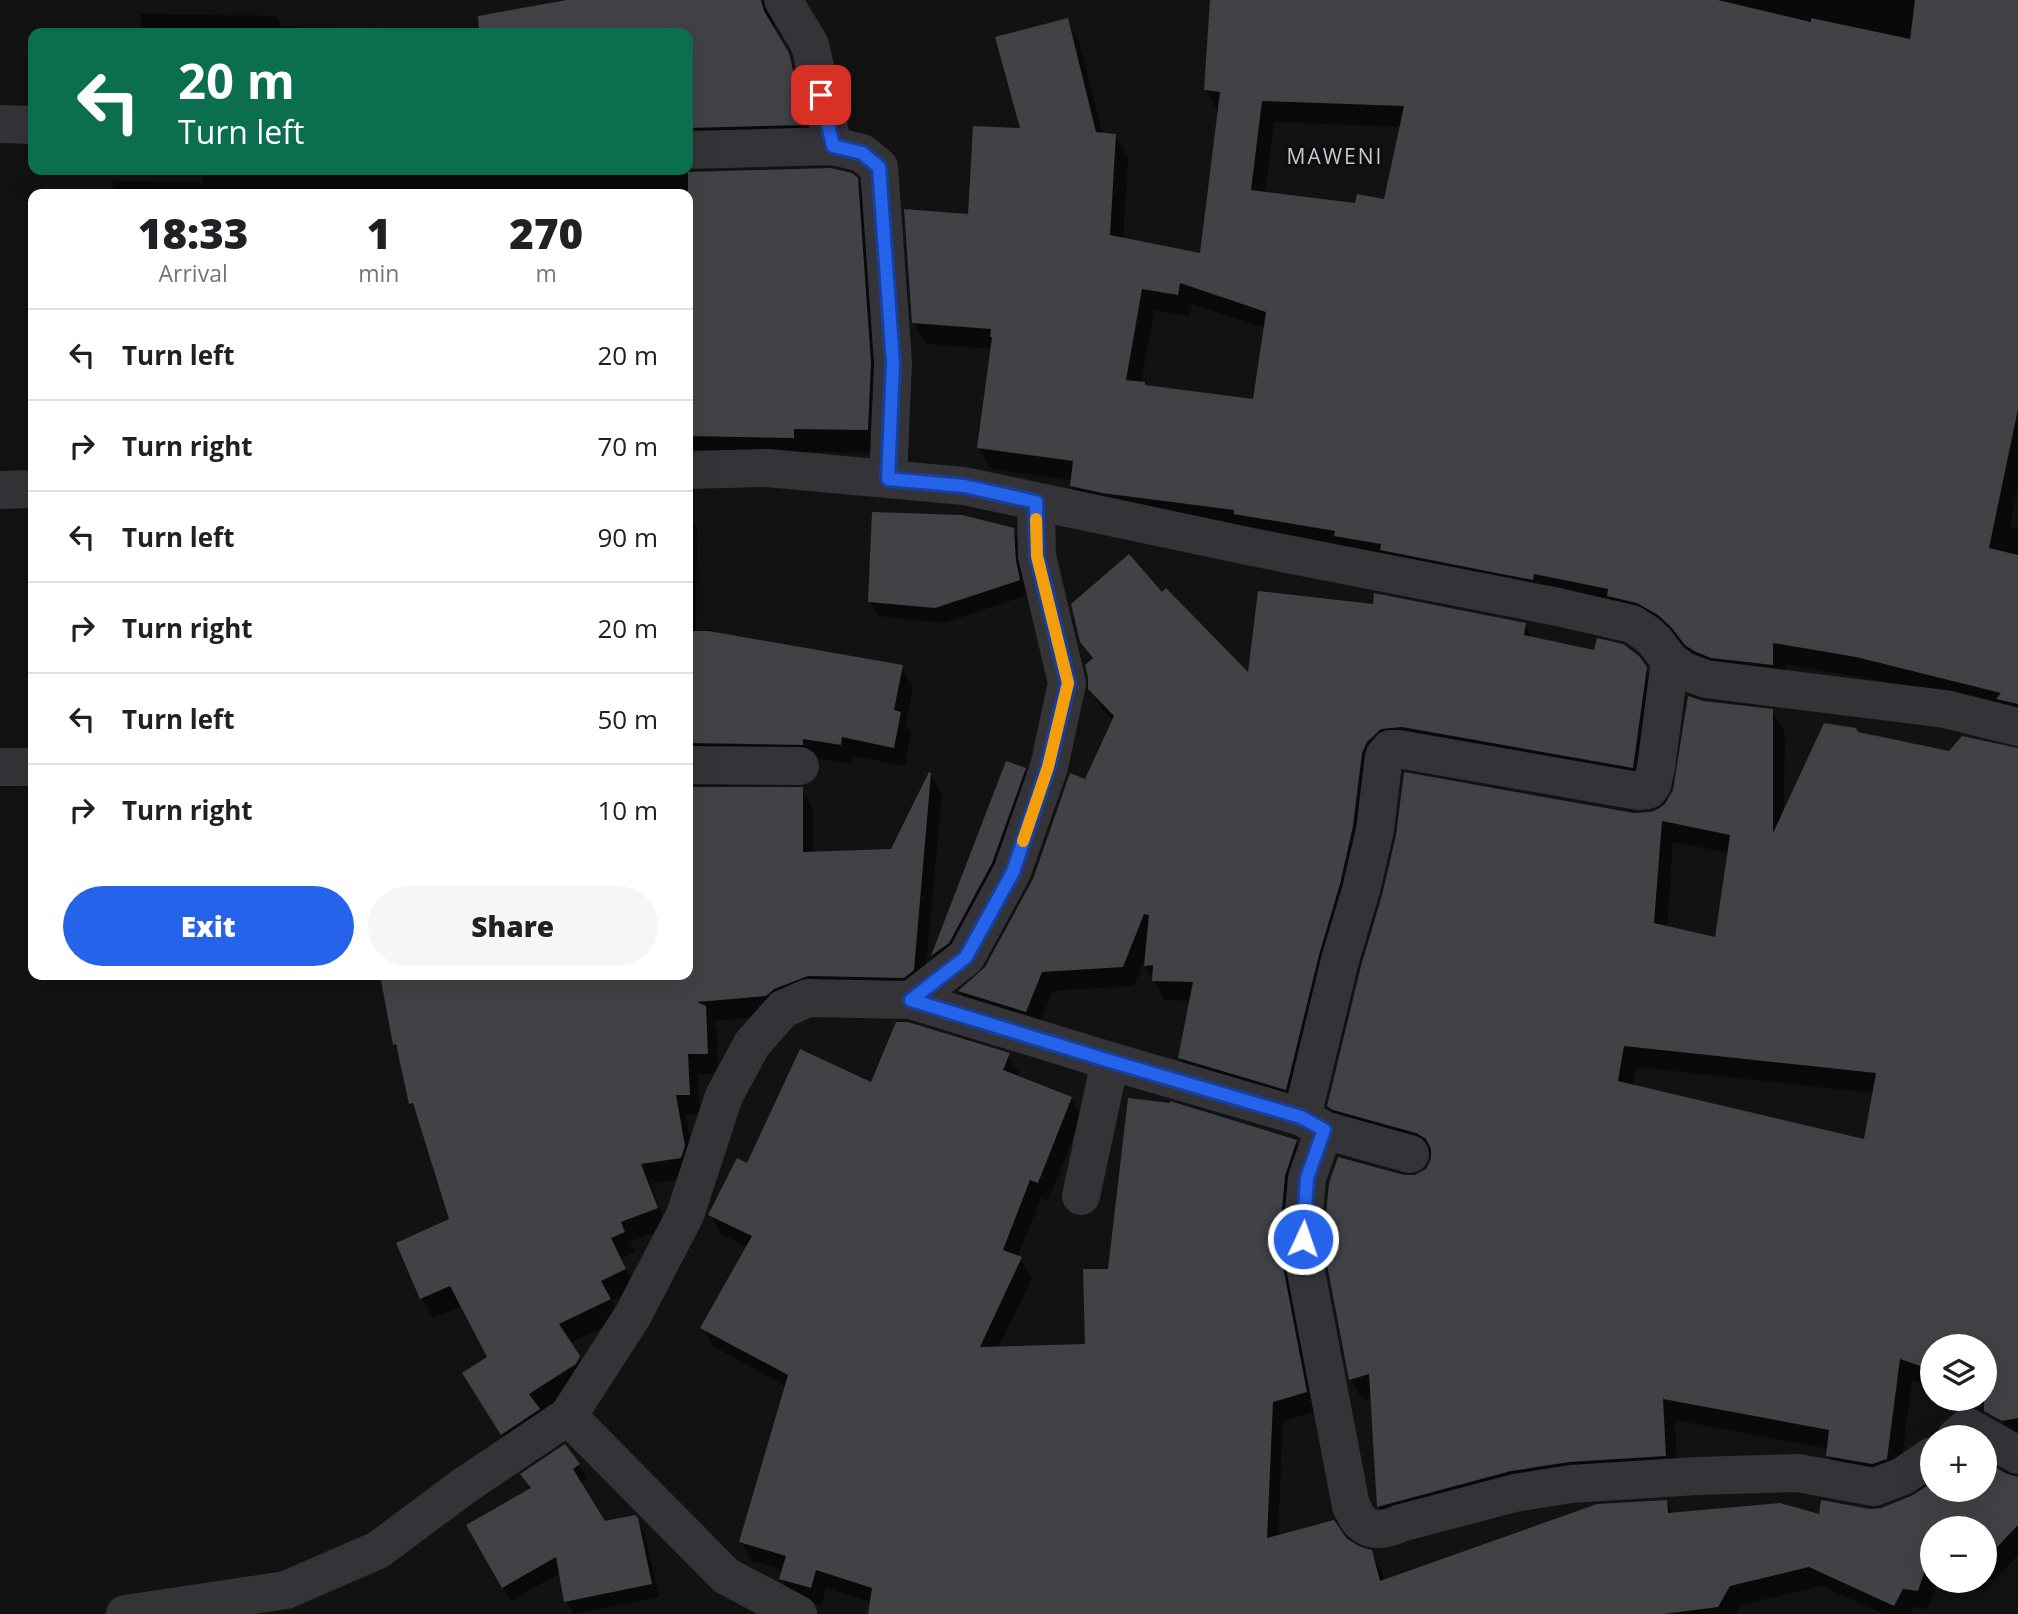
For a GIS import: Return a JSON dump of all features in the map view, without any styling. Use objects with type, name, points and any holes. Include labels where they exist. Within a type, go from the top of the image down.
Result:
[{"type":"street","points":[[783,0],[810,45],[833,146]]},
{"type":"street","points":[[0,124],[28,125]]},
{"type":"street","points":[[693,150],[833,146],[862,153],[879,167],[893,363],[888,479]]},
{"type":"street","points":[[693,470],[767,468],[964,486],[1632,624],[1655,641],[1670,660],[1684,671],[1706,679],[1945,709],[2018,727]]},
{"type":"street","points":[[0,489],[28,489]]},
{"type":"street","points":[[911,1000],[966,957],[1013,872],[1048,767],[1068,683],[1037,556],[1036,502]]},
{"type":"street","points":[[1670,660],[1656,767],[1652,785],[1648,790],[1638,791],[1398,749],[1390,749],[1384,756],[1375,830],[1340,960],[1313,1124],[1303,1223],[1303,1256],[1352,1506],[1361,1523],[1377,1530],[1515,1493],[1571,1484],[1798,1473],[1874,1487],[1903,1476],[1920,1464]]},
{"type":"street","points":[[693,765],[800,766]]},
{"type":"street","points":[[0,767],[28,767]]},
{"type":"street","points":[[125,1614],[286,1590],[378,1550],[464,1486],[568,1416],[633,1315],[685,1215],[724,1096],[752,1044],[783,1009],[808,998],[911,1000],[1410,1154]]},
{"type":"street","points":[[1081,1196],[1110,1061]]},
{"type":"street","points":[[568,1416],[726,1576],[798,1614]]},
{"type":"street","points":[[1997,1443],[2018,1455]]},
{"type":"building","points":[[567,0],[761,0],[764,11],[789,53],[806,125],[693,128],[693,28],[479,28],[478,16]]},
{"type":"building","points":[[1210,0],[1718,0],[1811,22],[1811,18],[1910,39],[1915,0],[2018,0],[2018,409],[1989,548],[2018,555],[2018,704],[1996,699],[2001,693],[1856,657],[1773,643],[1773,665],[1711,658],[1685,645],[1658,615],[1637,603],[1607,596],[1608,589],[1534,574],[1533,580],[1380,550],[1381,544],[1334,536],[1335,531],[1234,514],[1234,510],[1102,493],[1070,486],[1073,461],[977,448],[991,329],[912,323],[904,209],[968,214],[973,126],[1020,128],[995,37],[1068,18],[1096,132],[1116,134],[1110,235],[1200,253],[1220,92],[1204,90]],"holes":[[[1262,101],[1404,106],[1384,199],[1357,194],[1355,203],[1251,190]],[[1180,283],[1266,312],[1253,399],[1145,385],[1145,382],[1126,380],[1142,289],[1178,295]]]},
{"type":"building","points":[[831,168],[852,173],[858,178],[871,362],[868,430],[794,429],[794,438],[693,436],[693,189],[688,189],[688,175],[693,175],[693,172]]},
{"type":"building","points":[[872,512],[962,515],[1014,528],[1020,580],[935,608],[868,602]]},
{"type":"building","points":[[1129,554],[1162,592],[1166,588],[1248,672],[1258,591],[1373,604],[1374,593],[1526,623],[1524,635],[1594,650],[1597,638],[1623,644],[1639,656],[1647,667],[1633,768],[1402,727],[1381,729],[1367,742],[1362,753],[1353,826],[1340,884],[1319,955],[1286,1090],[1178,1058],[1193,982],[1152,981],[1153,965],[1144,966],[1149,915],[1144,914],[1123,967],[1042,972],[1026,1012],[958,991],[985,967],[1033,879],[1070,773],[1085,779],[1114,716],[1088,689],[1085,665],[1093,658],[1080,642],[1071,604]]},
{"type":"building","points":[[693,631],[709,631],[903,665],[894,710],[901,712],[894,748],[842,737],[841,745],[803,739],[803,745],[693,743]]},
{"type":"building","points":[[1688,696],[1703,701],[1773,709],[1773,833],[1824,723],[1856,728],[1858,732],[1949,751],[1962,736],[2018,748],[2018,1418],[2002,1421],[1984,1411],[1997,1411],[1997,1334],[1920,1334],[1920,1366],[1900,1359],[1887,1459],[1872,1464],[1826,1456],[1829,1430],[1663,1399],[1666,1456],[1569,1462],[1511,1471],[1377,1507],[1369,1374],[1349,1380],[1325,1254],[1329,1183],[1338,1157],[1404,1175],[1415,1175],[1426,1169],[1431,1159],[1431,1149],[1426,1139],[1416,1133],[1327,1106],[1396,835],[1404,772],[1634,813],[1651,812],[1665,804],[1673,790]],"holes":[[[1662,821],[1730,835],[1715,937],[1654,923]],[[1624,1046],[1876,1073],[1864,1139],[1618,1081]]]},
{"type":"building","points":[[1006,761],[1026,768],[992,863],[949,943],[931,956]]},
{"type":"building","points":[[929,772],[931,773],[914,970],[904,978],[808,976],[774,989],[766,996],[697,1002],[706,1006],[708,1054],[688,1054],[690,1095],[676,1095],[685,1146],[681,1158],[641,1164],[658,1208],[621,1222],[625,1232],[611,1238],[626,1269],[601,1281],[611,1299],[559,1324],[580,1356],[576,1364],[529,1394],[540,1409],[501,1435],[462,1373],[487,1357],[450,1286],[420,1299],[396,1243],[449,1219],[413,1103],[409,1104],[396,1044],[393,1045],[381,980],[693,980],[693,787],[803,787],[803,852],[891,849]]},
{"type":"building","points":[[896,1022],[908,1022],[1010,1053],[1003,1070],[1072,1097],[1038,1183],[1030,1180],[1003,1250],[1022,1257],[980,1347],[1085,1344],[1083,1269],[1108,1269],[1128,1098],[1170,1101],[1297,1140],[1285,1176],[1281,1256],[1307,1392],[1273,1402],[1267,1538],[1334,1520],[1347,1539],[1372,1550],[1380,1581],[1597,1504],[1667,1500],[1668,1513],[1780,1503],[1819,1514],[1821,1500],[1870,1509],[1881,1508],[1920,1490],[1920,1502],[1997,1502],[1997,1468],[2018,1477],[2018,1525],[1997,1547],[1997,1516],[1920,1516],[1920,1585],[1918,1591],[1903,1589],[1894,1606],[1809,1567],[1730,1586],[1718,1607],[1664,1614],[868,1614],[872,1588],[816,1570],[811,1588],[779,1579],[786,1556],[739,1542],[788,1375],[700,1328],[752,1236],[708,1215],[737,1158],[747,1163],[800,1049],[871,1082]]},
{"type":"building","points":[[565,1444],[580,1464],[573,1469],[605,1521],[635,1515],[638,1518],[652,1584],[564,1602],[556,1557],[502,1588],[466,1525],[531,1488],[520,1474]]},
{"type":"slow traffic","points":[[1023,841],[1048,767],[1068,683],[1037,556],[1036,519]]},
{"type":"district","name":"MAWENI","points":[[1335,156]]},
{"type":"route","points":[[821,95],[833,146],[862,153],[879,167],[881,225],[893,363],[888,479],[964,486],[1036,502],[1037,556],[1068,683],[1048,767],[1013,872],[966,957],[911,1000],[1301,1117],[1324,1130],[1307,1178],[1303,1239]]}]
